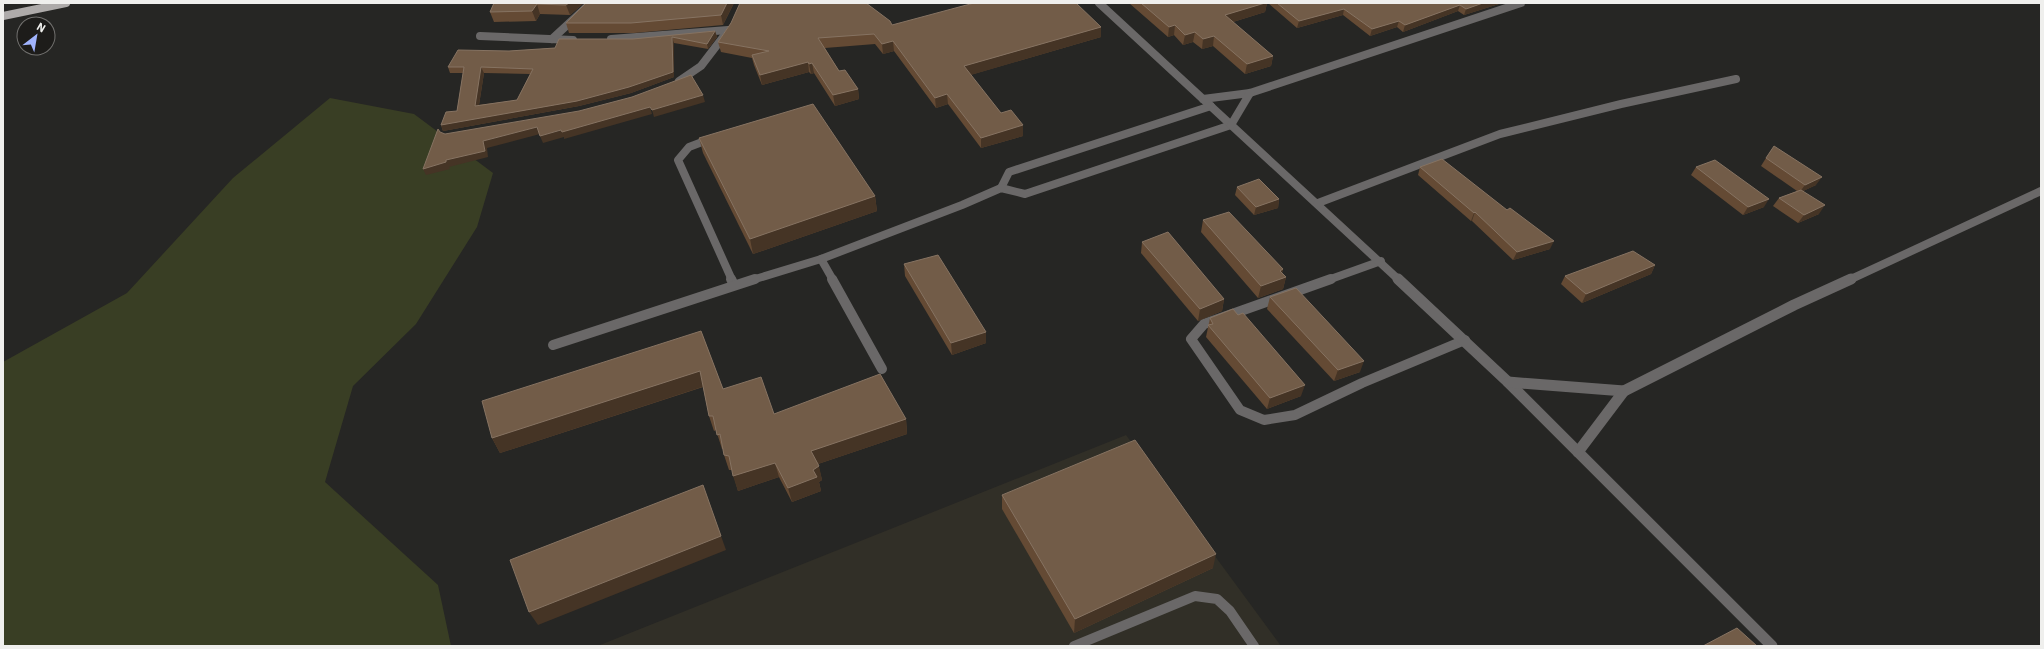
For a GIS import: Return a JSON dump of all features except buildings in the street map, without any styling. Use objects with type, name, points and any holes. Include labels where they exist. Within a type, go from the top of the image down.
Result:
[{"type":"main road","points":[[3,16],[66,3]]},
{"type":"street","points":[[552,39],[591,3]]},
{"type":"street","points":[[1099,3],[1381,261],[1465,340],[1772,646]]},
{"type":"street","points":[[1204,99],[1250,93],[1521,3]]},
{"type":"street","points":[[604,40],[730,27],[701,68],[692,75],[670,85]]},
{"type":"street","points":[[480,36],[581,40]]},
{"type":"street","points":[[1318,203],[1500,134],[1621,104],[1736,80]]},
{"type":"street","points":[[1231,125],[1250,93]]},
{"type":"street","points":[[1578,452],[1624,391],[1794,305],[2041,191]]},
{"type":"street","points":[[1508,382],[1624,391]]},
{"type":"lane","points":[[1001,188],[1009,172],[1211,106]]},
{"type":"lane","points":[[553,345],[734,285],[822,259],[962,205],[1001,188],[1025,194],[1231,125]]},
{"type":"lane","points":[[719,136],[689,147],[678,160],[734,285]]},
{"type":"lane","points":[[822,259],[882,369]]},
{"type":"lane","points":[[1381,261],[1204,324],[1191,339],[1240,410],[1264,420],[1295,415],[1362,383],[1465,340]]},
{"type":"lane","points":[[1074,646],[1161,609],[1196,596],[1217,599],[1230,611],[1254,646]]},
{"type":"shaded area","points":[[1126,435],[1281,646],[600,645]]},
{"type":"green space","points":[[330,98],[414,114],[493,173],[477,227],[416,324],[353,386],[325,482],[438,585],[451,646],[3,646],[3,362],[127,293],[233,178]]}]
